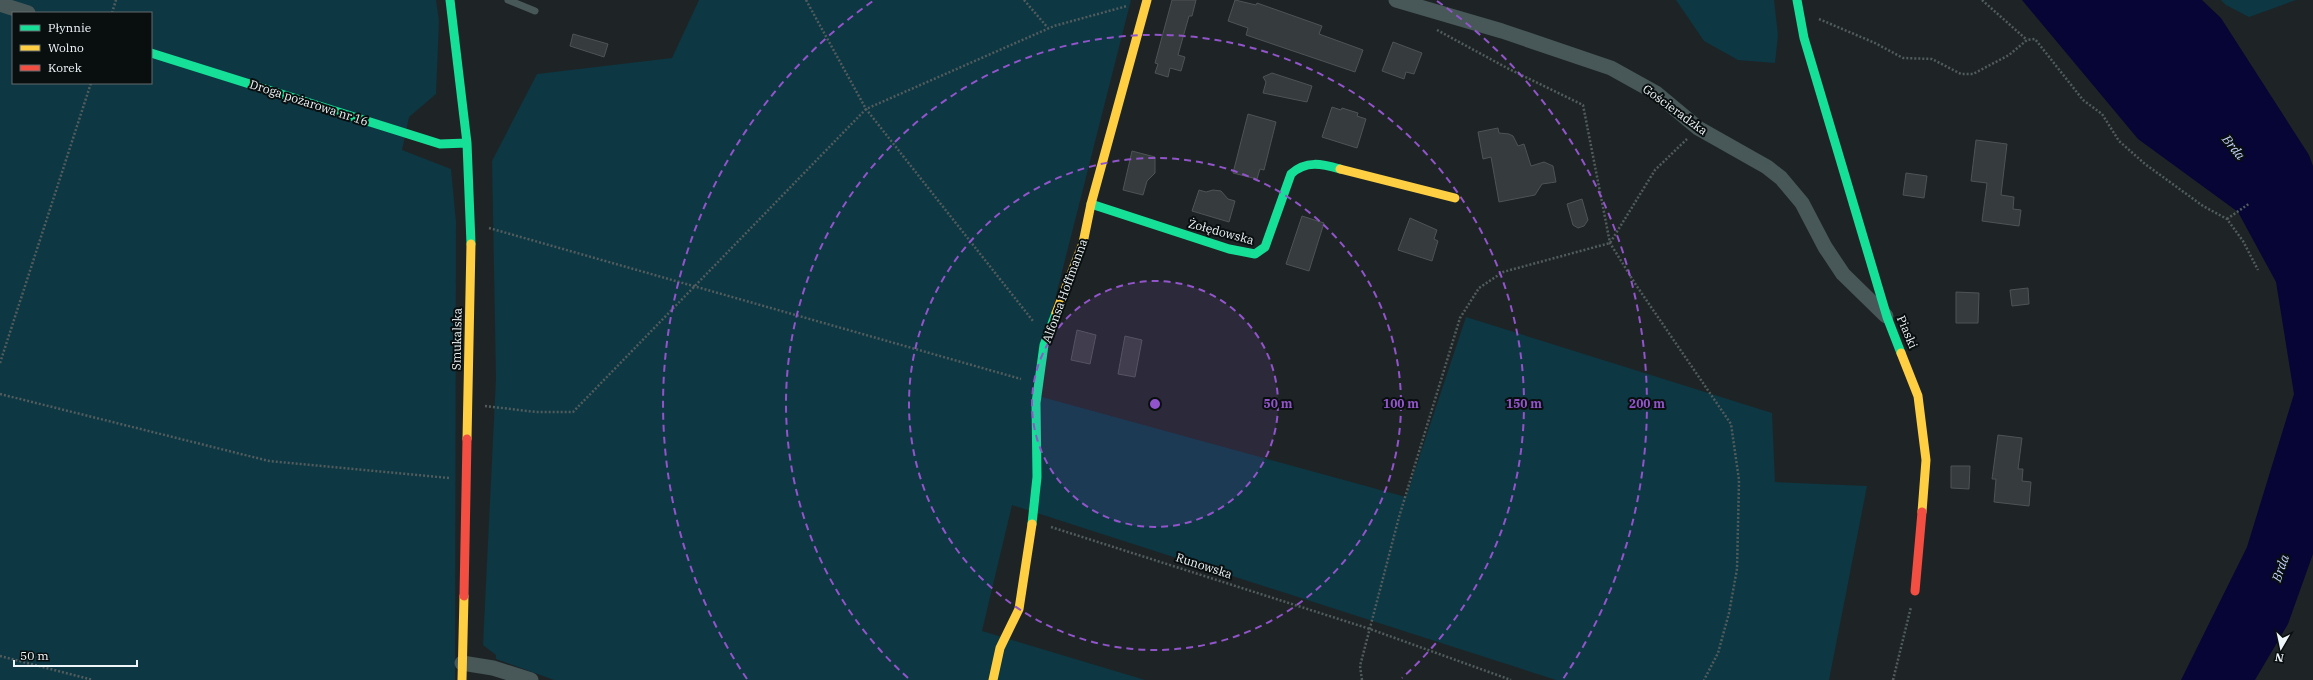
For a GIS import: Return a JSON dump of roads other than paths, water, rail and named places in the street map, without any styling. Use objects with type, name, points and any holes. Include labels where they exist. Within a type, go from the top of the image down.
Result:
[{"type":"street","name":"Smukalska","points":[[450,0],[467,143],[471,224],[462,680]]},
{"type":"street","name":"Alfonsa Hoffmanna","points":[[993,680],[1000,648],[1019,609],[1037,477],[1036,403],[1047,338],[1083,243],[1091,204],[1147,0]]},
{"type":"street","name":"Gościeradzka","points":[[1396,0],[1502,31],[1611,68],[1656,93],[1698,128],[1766,167],[1781,178],[1802,203],[1825,247],[1843,274],[1887,317]]},
{"type":"street","points":[[0,4],[25,12]]},
{"type":"street","name":"Piaski","points":[[1798,4],[1804,38],[1887,317],[1918,396],[1926,460],[1915,591]]},
{"type":"street","name":"Droga pożarowa nr 16","points":[[152,53],[440,144],[467,143]]},
{"type":"street","name":"Żołędowska","points":[[1091,204],[1229,249],[1255,254],[1265,247],[1291,174],[1300,165],[1308,163],[1324,166],[1455,198]]},
{"type":"street","points":[[462,663],[493,668],[531,680]]},
{"type":"lane","points":[[508,0],[536,11]]},
{"type":"water","name":"Brda","points":[[2022,0],[2202,0],[2221,18],[2309,155],[2313,166],[2313,554],[2288,624],[2255,680],[2181,680],[2247,547],[2294,394],[2276,282],[2238,212],[2138,139]]}]
